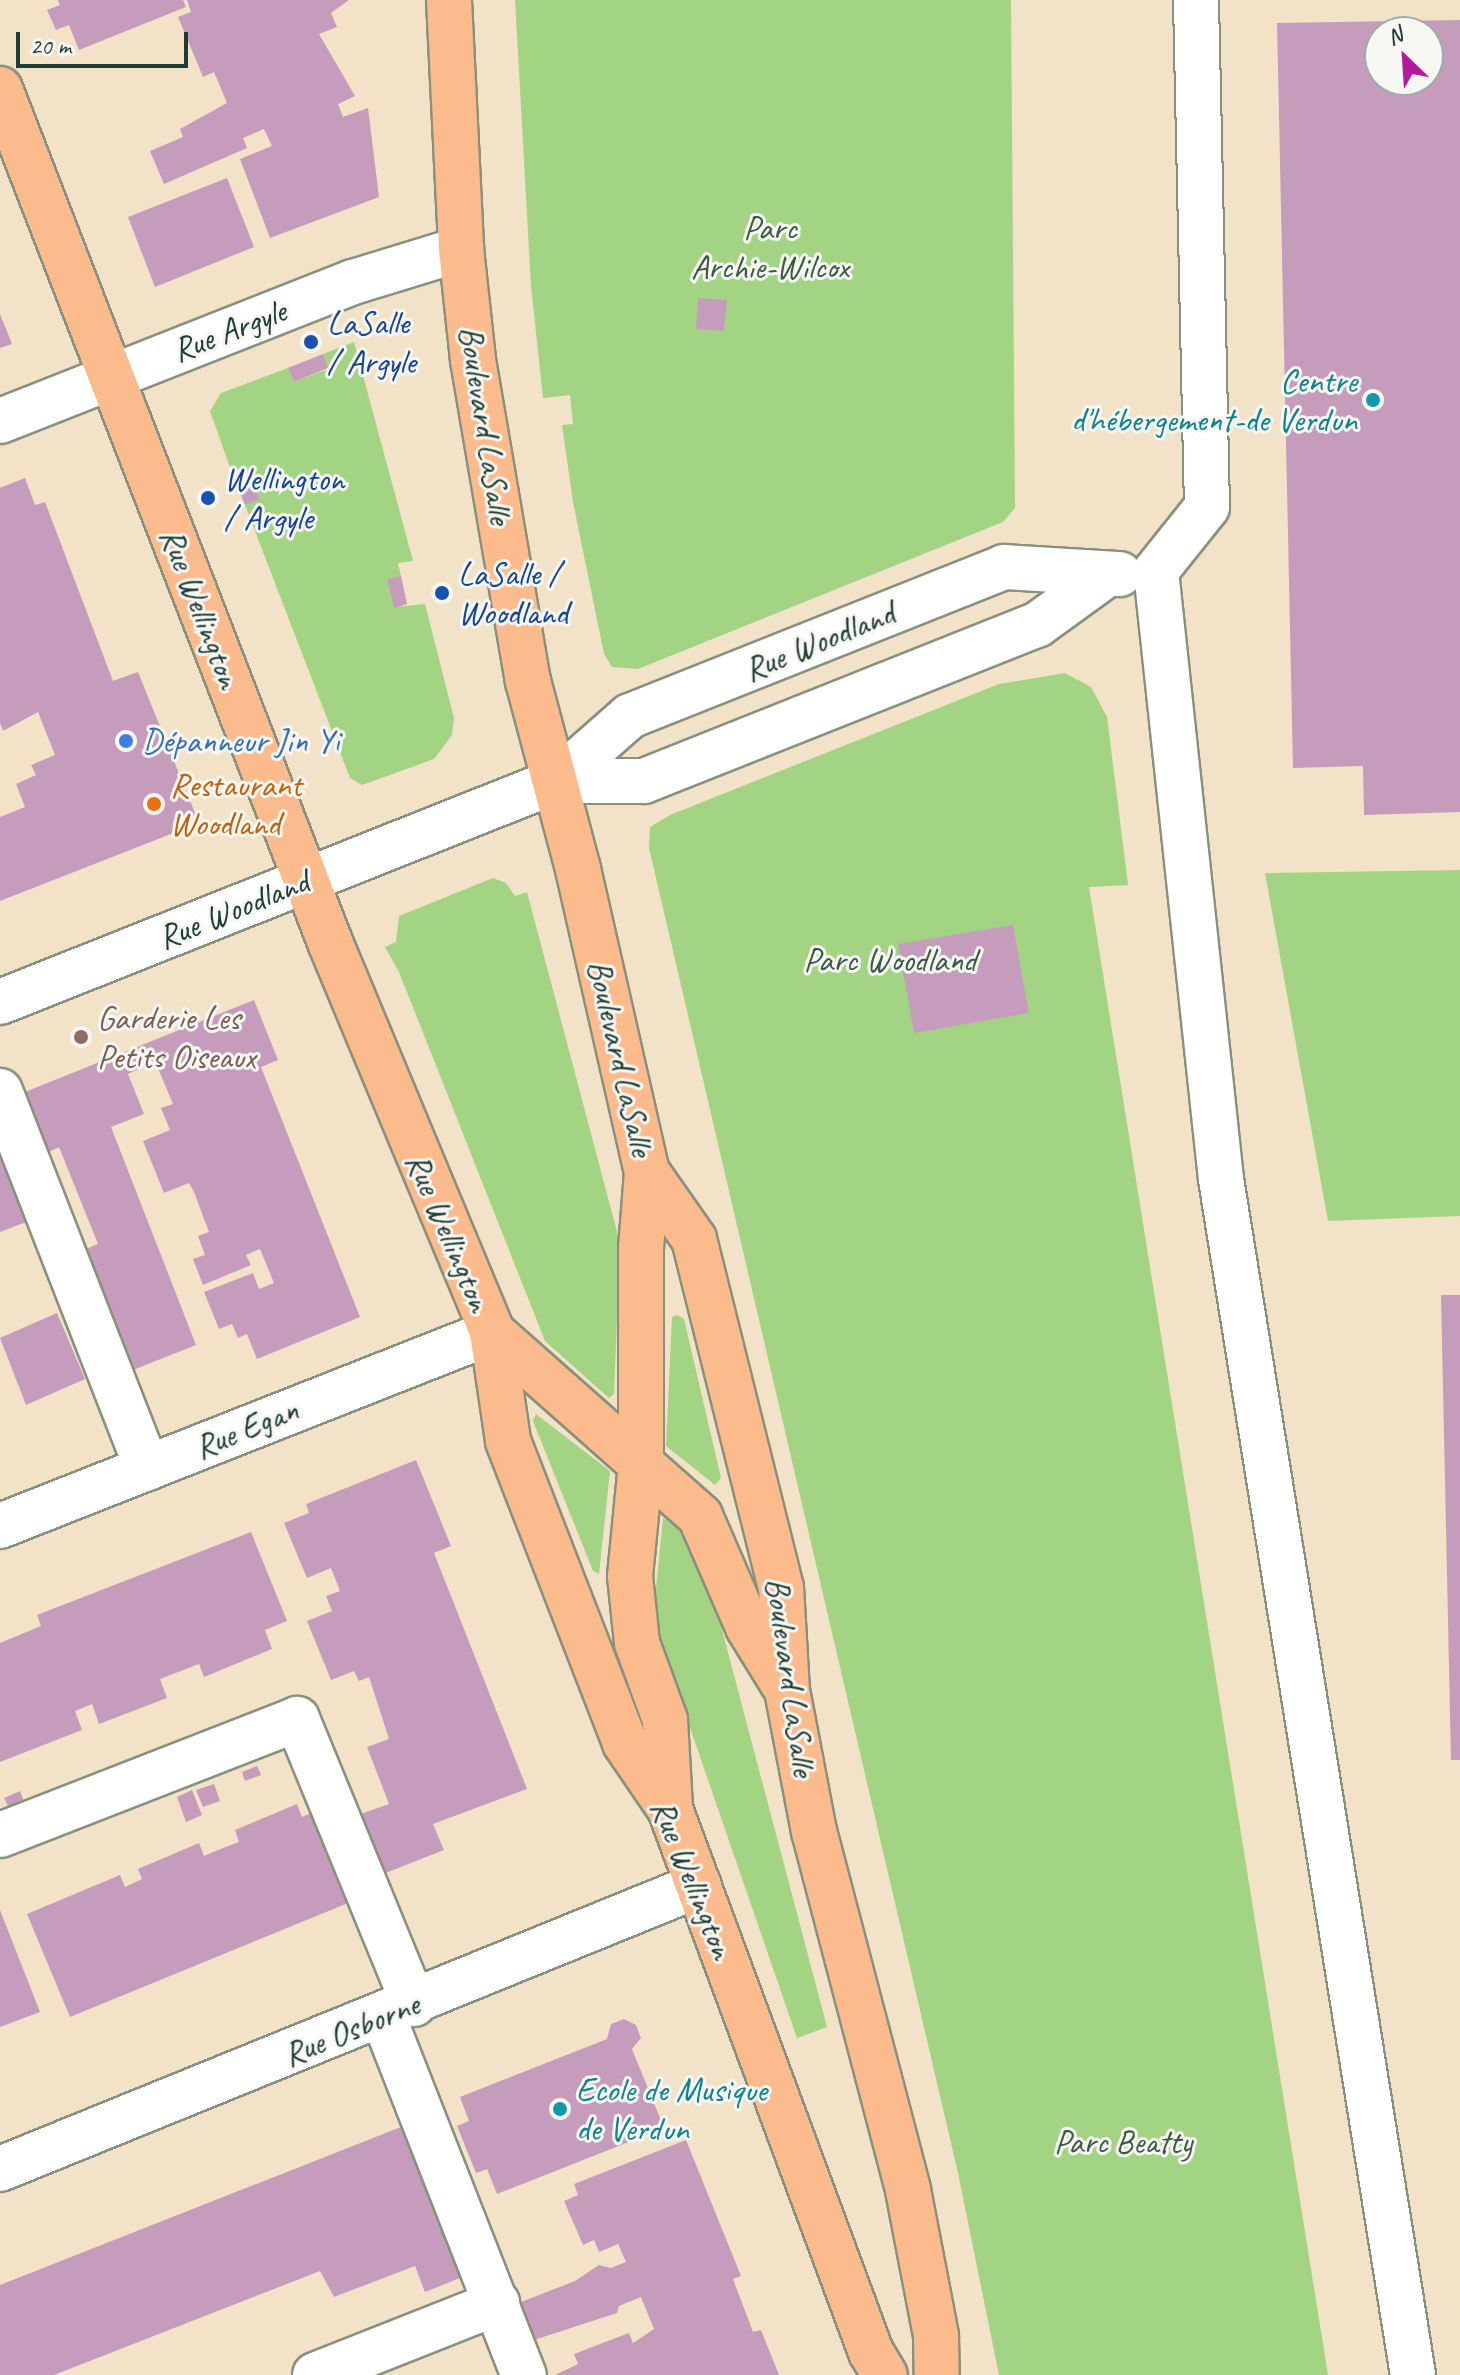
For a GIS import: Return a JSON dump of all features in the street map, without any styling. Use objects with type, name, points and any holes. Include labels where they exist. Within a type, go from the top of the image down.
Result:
[{"type":"main road","name":"Boulevard LaSalle","points":[[449,0],[461,249],[487,450],[528,681],[556,781],[647,1172],[694,1239],[781,1587],[787,1690],[814,1831],[908,2190],[936,2336],[937,2375]]},
{"type":"main road","name":"Rue Wellington","points":[[0,89],[306,880],[492,1332],[508,1441],[625,1743],[670,1809],[871,2352],[885,2375]]},
{"type":"main road","points":[[647,1172],[641,1249],[641,1464],[630,1576],[637,1643],[665,1720],[670,1809]]},
{"type":"main road","points":[[492,1332],[700,1516],[748,1627],[787,1690]]},
{"type":"street","points":[[1196,0],[1207,507],[1156,571],[1221,1179],[1413,2375]]},
{"type":"street","name":"Rue Argyle","points":[[0,421],[353,282],[461,249]]},
{"type":"street","name":"Rue Woodland","points":[[0,1002],[556,781],[630,716],[1004,567],[1106,575],[1156,571]]},
{"type":"street","name":"Rue Woodland","points":[[556,781],[644,781],[1037,625],[1106,575]]},
{"type":"street","points":[[0,1091],[147,1468]]},
{"type":"street","name":"Rue Egan","points":[[0,1526],[492,1332]]},
{"type":"street","points":[[0,1835],[297,1719],[524,2375]]},
{"type":"street","name":"Rue Osborne","points":[[0,2169],[399,2010],[699,1885]]},
{"type":"street","points":[[315,2375],[497,2303]]},
{"type":"green space","name":"Parc Archie-Wilcox","points":[[515,0],[1011,0],[1015,508],[1003,522],[638,669],[612,667],[604,654],[573,502],[562,425],[573,424],[570,395],[543,398],[531,286]]},
{"type":"green space","points":[[354,342],[413,561],[398,563],[401,576],[387,579],[394,607],[425,604],[454,718],[452,735],[434,759],[362,785],[350,778],[245,505],[260,498],[249,470],[233,476],[210,411],[221,393],[288,368],[294,382],[328,369],[323,354]]},
{"type":"green space","name":"Parc Woodland","points":[[1065,673],[1091,687],[1107,717],[1128,885],[1089,887],[1328,2375],[999,2375],[958,2173],[649,848],[650,827],[670,815],[999,684]]},
{"type":"green space","points":[[1460,870],[1460,1216],[1328,1221],[1265,873]]},
{"type":"green space","points":[[493,878],[506,883],[515,896],[527,892],[620,1243],[614,1394],[609,1398],[545,1341],[399,972],[385,947],[396,942],[399,916]]},
{"type":"green space","points":[[677,1315],[684,1319],[721,1478],[715,1485],[666,1446],[672,1317]]},
{"type":"green space","points":[[536,1414],[610,1471],[599,1574],[593,1571],[533,1421]]},
{"type":"green space","points":[[663,1518],[682,1528],[707,1573],[827,2027],[797,2038],[657,1632],[654,1609]]},
{"type":"building","points":[[58,0],[183,0],[186,7],[79,50],[69,25],[56,30],[47,10],[60,5]]},
{"type":"building","points":[[187,0],[349,0],[331,13],[337,27],[319,34],[355,96],[338,104],[343,117],[368,108],[379,197],[270,238],[240,159],[272,146],[264,129],[243,138],[247,148],[164,184],[150,151],[183,137],[180,129],[227,103],[214,72],[203,77],[178,17],[191,12]]},
{"type":"building","name":"Centre d'hébergement-de Verdun","points":[[1444,20],[1460,20],[1460,812],[1364,815],[1363,766],[1293,768],[1277,23],[1364,22],[1364,96],[1444,96]]},
{"type":"building","points":[[227,178],[254,247],[155,287],[128,217]]},
{"type":"building","points":[[698,298],[727,300],[724,331],[696,329]]},
{"type":"building","points":[[0,314],[12,344],[0,348]]},
{"type":"building","points":[[323,354],[328,368],[294,382],[288,368]]},
{"type":"building","points":[[249,470],[260,499],[245,505],[233,476]]},
{"type":"building","points":[[25,478],[35,505],[45,502],[113,681],[138,672],[199,823],[0,901],[0,817],[25,807],[16,784],[36,775],[31,765],[55,755],[38,712],[3,731],[0,723],[0,488]]},
{"type":"building","points":[[401,576],[407,604],[394,608],[387,579]]},
{"type":"building","points":[[1013,925],[1029,1013],[914,1033],[898,944]]},
{"type":"building","points":[[254,1000],[278,1060],[261,1067],[360,1317],[257,1359],[247,1334],[238,1338],[232,1324],[219,1329],[204,1292],[253,1273],[259,1289],[274,1283],[260,1249],[246,1255],[251,1265],[203,1285],[193,1259],[205,1255],[198,1236],[209,1232],[194,1192],[189,1183],[164,1193],[143,1141],[170,1130],[161,1108],[173,1104],[155,1061],[128,1074],[144,1114],[111,1127],[196,1345],[128,1372],[81,1251],[98,1244],[59,1147],[45,1154],[20,1094]]},
{"type":"building","points":[[0,1148],[29,1221],[0,1232]]},
{"type":"building","points":[[1441,1295],[1460,1295],[1460,1760],[1451,1760]]},
{"type":"building","points":[[57,1313],[85,1379],[26,1405],[0,1338]]},
{"type":"building","points":[[416,1460],[451,1546],[434,1553],[527,1789],[433,1824],[444,1850],[383,1874],[358,1815],[389,1804],[367,1747],[389,1739],[369,1677],[359,1681],[354,1671],[331,1680],[307,1621],[332,1611],[326,1596],[340,1591],[331,1568],[307,1578],[284,1523],[309,1513],[306,1504]]},
{"type":"building","points":[[251,1532],[287,1621],[265,1630],[272,1649],[204,1677],[199,1664],[160,1679],[167,1698],[99,1724],[92,1704],[75,1711],[82,1730],[0,1762],[0,1643],[41,1626],[37,1615]]},
{"type":"building","points":[[257,1766],[261,1775],[245,1781],[242,1772]]},
{"type":"building","points":[[214,1784],[220,1801],[203,1807],[196,1790]]},
{"type":"building","points":[[192,1790],[202,1815],[186,1822],[177,1797]]},
{"type":"building","points":[[20,1791],[24,1802],[9,1808],[4,1798]]},
{"type":"building","points":[[297,1804],[302,1817],[316,1811],[353,1901],[70,2017],[27,1914],[120,1875],[125,1887],[142,1879],[138,1869],[199,1843],[204,1856],[239,1842],[235,1830]]},
{"type":"building","points":[[0,1910],[40,2012],[0,2027]]},
{"type":"building","name":"Ecole de Musique de Verdun","points":[[624,2019],[636,2025],[641,2038],[632,2049],[664,2128],[497,2194],[487,2169],[476,2173],[457,2126],[469,2121],[460,2097],[607,2039],[611,2024]]},
{"type":"building","points":[[406,2125],[465,2276],[425,2292],[415,2266],[334,2297],[320,2271],[54,2375],[0,2375],[0,2285]]},
{"type":"building","points":[[686,2140],[741,2276],[733,2279],[753,2332],[761,2330],[779,2375],[555,2375],[578,2364],[574,2354],[629,2333],[633,2343],[654,2329],[641,2297],[619,2306],[617,2313],[531,2341],[516,2304],[575,2281],[599,2265],[611,2268],[626,2262],[618,2244],[599,2252],[594,2240],[583,2245],[564,2201],[578,2195],[574,2184]]},
{"type":"place","name":"LaSalle / Argyle","points":[[311,342]]},
{"type":"place","name":"Centre d'hébergement-de Verdun","points":[[1373,400]]},
{"type":"place","name":"Wellington / Argyle","points":[[208,498]]},
{"type":"place","name":"LaSalle / Woodland","points":[[442,593]]},
{"type":"place","name":"Dépanneur Jin Yi","points":[[126,741]]},
{"type":"place","name":"Restaurant Woodland","points":[[154,804]]},
{"type":"place","name":"Garderie Les Petits Oiseaux","points":[[81,1037]]},
{"type":"place","name":"Ecole de Musique de Verdun","points":[[560,2109]]},
{"type":"park label","name":"Parc Beatty","points":[[1123,2142]]}]
